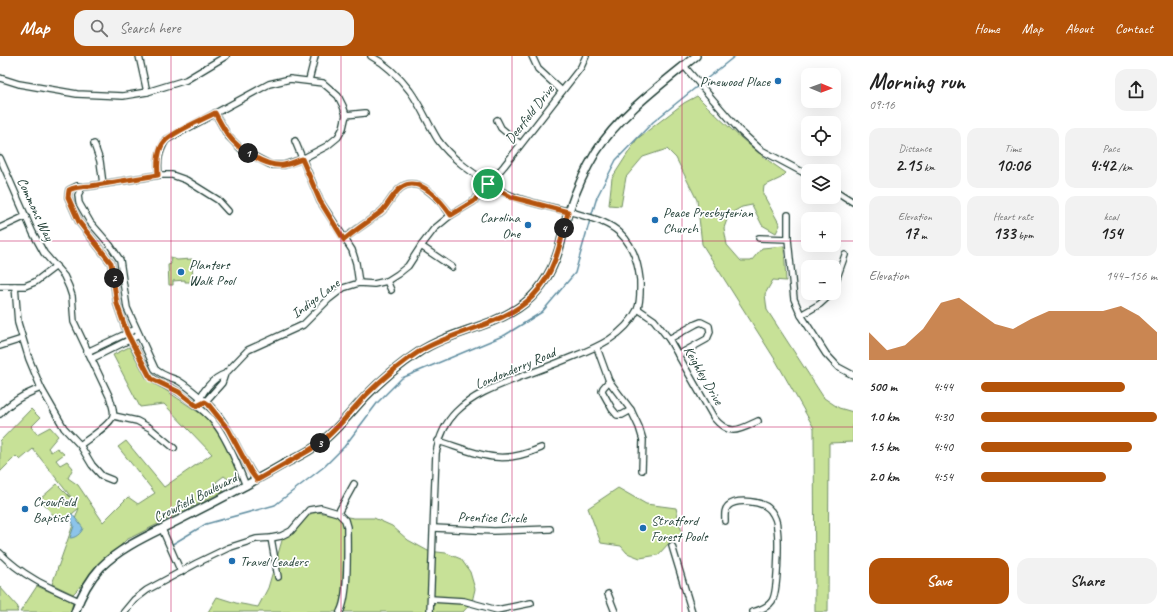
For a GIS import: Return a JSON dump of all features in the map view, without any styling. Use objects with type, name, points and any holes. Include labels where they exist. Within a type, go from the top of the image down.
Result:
[{"type":"main road","name":"Crowfield Boulevard","points":[[75,612],[85,589],[102,566],[126,548],[246,486],[320,443],[393,371],[420,351],[448,337],[492,321],[517,309],[532,297],[543,284],[552,268],[559,249],[568,212],[582,178],[605,138],[634,109],[696,56]]},
{"type":"street","points":[[139,56],[148,92]]},
{"type":"street","points":[[0,78],[19,84],[76,94],[122,96],[148,92],[186,80],[226,56]]},
{"type":"street","points":[[309,80],[314,56]]},
{"type":"street","name":"Londonderry Road","points":[[371,56],[391,70],[411,92],[430,127],[447,150],[465,166],[488,184],[511,197],[599,220],[619,232],[629,243],[635,255],[639,271],[640,290],[638,309],[626,327],[597,348],[486,390],[456,412],[448,422],[438,441],[436,453],[430,612]]},
{"type":"street","points":[[532,56],[538,69],[562,91]]},
{"type":"street","name":"Deerfield Drive","points":[[488,184],[581,67],[586,56]]},
{"type":"street","points":[[684,66],[696,78],[740,131],[761,150],[801,171]]},
{"type":"street","points":[[158,175],[157,163],[160,150],[166,140],[215,113],[269,84],[290,79],[309,80],[323,83],[338,96],[346,115],[343,128],[338,136],[328,146],[302,159],[284,165],[271,165],[242,150],[228,136],[215,113]]},
{"type":"street","points":[[346,115],[365,113]]},
{"type":"street","points":[[497,120],[501,128],[520,144]]},
{"type":"street","points":[[295,141],[320,201],[344,240],[352,250],[359,283]]},
{"type":"street","points":[[94,144],[100,161],[103,184]]},
{"type":"street","name":"Commons Way","points":[[0,158],[44,253],[64,276],[69,287],[72,296],[74,322],[110,398],[114,416]]},
{"type":"street","points":[[228,211],[218,200],[186,180],[172,175],[158,175],[82,187],[77,186],[69,190],[68,197],[79,222],[109,259],[113,270],[117,304],[127,333],[144,368],[152,379],[179,392],[212,419],[239,468],[246,486]]},
{"type":"street","points":[[344,240],[383,210],[403,186],[413,184],[430,191],[444,205],[451,215]]},
{"type":"street","name":"Indigo Lane","points":[[197,406],[205,402],[222,383],[225,374],[248,350],[303,325],[329,299],[343,288],[359,283],[374,284],[387,281],[398,274],[408,266],[420,246],[434,228],[451,215],[474,201],[488,184]]},
{"type":"street","points":[[82,187],[78,198],[85,214],[118,255],[127,308],[152,363],[158,372],[184,385],[217,414],[228,429],[251,472],[257,480]]},
{"type":"street","points":[[841,194],[853,202]]},
{"type":"street","points":[[788,215],[788,239],[794,299],[801,315],[826,354],[838,367],[853,375]]},
{"type":"street","points":[[0,228],[26,216]]},
{"type":"street","points":[[759,238],[788,239]]},
{"type":"street","points":[[420,246],[452,268]]},
{"type":"street","points":[[841,266],[845,255]]},
{"type":"street","points":[[0,286],[25,286],[35,282],[56,266]]},
{"type":"street","points":[[113,270],[121,269]]},
{"type":"street","points":[[387,281],[391,290]]},
{"type":"street","points":[[15,286],[18,323],[22,339],[41,388],[64,428],[80,445],[92,465],[102,476],[112,480]]},
{"type":"street","points":[[115,290],[124,288]]},
{"type":"street","points":[[801,315],[824,300]]},
{"type":"street","name":"Keighley Drive","points":[[638,309],[654,320],[669,339],[714,418],[722,427],[730,430],[741,429],[758,421]]},
{"type":"street","points":[[669,339],[701,322],[709,326],[710,332],[706,339],[678,354]]},
{"type":"street","points":[[87,352],[136,329]]},
{"type":"street","points":[[91,359],[139,336]]},
{"type":"street","points":[[0,346],[22,339]]},
{"type":"street","points":[[597,348],[609,380],[630,410],[639,427],[643,440],[642,470]]},
{"type":"street","name":"Indigo Lane","points":[[197,406],[200,398],[217,376],[225,374]]},
{"type":"street","points":[[609,380],[602,391],[612,409],[617,415],[622,415],[630,410]]},
{"type":"street","points":[[0,414],[20,397],[41,388]]},
{"type":"street","points":[[80,445],[110,422],[114,416],[137,421],[150,428],[174,448]]},
{"type":"street","points":[[438,441],[495,458],[510,457],[541,448]]},
{"type":"street","points":[[338,513],[354,484]]},
{"type":"street","points":[[725,521],[725,511],[729,506],[736,502],[758,503],[765,505],[774,517],[777,527],[776,590],[772,601],[763,610],[754,612]]},
{"type":"street","points":[[124,612],[134,600],[148,590],[181,572],[228,548],[256,539],[281,536],[291,531],[309,510],[321,508],[338,513],[345,520],[347,527],[345,593],[340,612]]},
{"type":"street","name":"Prentice Circle","points":[[434,528],[494,531],[550,529]]},
{"type":"street","points":[[162,529],[181,572]]},
{"type":"street","points":[[271,538],[278,577]]},
{"type":"street","points":[[672,546],[692,612]]},
{"type":"street","points":[[0,553],[30,578],[79,601]]},
{"type":"street","points":[[608,594],[615,612]]},
{"type":"street","points":[[431,599],[464,601],[497,610],[531,603]]},
{"type":"green space","points":[[697,96],[729,127],[774,165],[786,173],[781,178],[764,186],[763,194],[780,225],[776,233],[762,225],[752,205],[742,207],[729,214],[724,228],[727,245],[741,261],[751,261],[762,248],[784,246],[786,281],[773,280],[765,294],[767,310],[824,398],[839,408],[853,412],[853,442],[829,443],[828,612],[815,612],[814,428],[776,361],[702,244],[697,200],[676,158],[667,149],[643,157],[626,177],[621,206],[609,205],[612,178],[637,139],[684,103]]},
{"type":"green space","name":"Planters Walk Pool","points":[[170,257],[177,260],[192,259],[193,282],[185,282],[185,280],[173,281],[173,285],[169,285],[168,265],[171,264]]},
{"type":"green space","points":[[129,347],[149,379],[213,422],[241,474],[233,483],[224,476],[216,482],[224,491],[126,540],[73,594],[52,584],[79,508],[70,515],[70,521],[54,516],[40,499],[57,484],[75,502],[33,449],[20,460],[16,456],[0,472],[0,441],[31,409],[40,418],[31,427],[37,434],[50,427],[58,436],[48,448],[51,452],[57,448],[64,454],[56,460],[60,465],[67,461],[73,468],[68,478],[78,485],[103,522],[128,497],[138,504],[155,493],[118,447],[126,441],[164,487],[212,454],[164,404],[140,407],[113,355]]},
{"type":"green space","points":[[618,488],[646,504],[676,508],[683,537],[670,542],[658,555],[640,558],[627,553],[621,546],[601,543],[588,508]]},
{"type":"green space","points":[[310,511],[354,518],[374,518],[392,526],[408,540],[428,551],[446,553],[461,559],[470,572],[475,589],[472,602],[463,612],[208,612],[217,597],[236,603],[258,607],[268,588],[283,537]]},
{"type":"green space","points":[[37,586],[73,602],[71,612],[20,612]]},
{"type":"green space","points":[[0,587],[18,607],[18,612],[0,612]]},
{"type":"water","points":[[70,514],[72,514],[83,528],[78,535],[70,538],[74,526]]},
{"type":"waterway","points":[[591,217],[597,197],[616,160],[653,122],[735,56]]},
{"type":"waterway","points":[[171,545],[206,524],[275,505],[325,466],[344,447],[378,402],[402,378],[505,335],[542,312],[575,273],[590,220]]},
{"type":"place","name":"Pinewood Place","points":[[778,81]]},
{"type":"place","name":"Peace Presbyterian Church","points":[[655,220]]},
{"type":"place","name":"Carolina One","points":[[528,225]]},
{"type":"place","name":"Planters Walk Pool","points":[[181,272]]},
{"type":"place","name":"Crowfield Baptist","points":[[25,509]]},
{"type":"place","name":"Stratford Forest Pools","points":[[643,528]]},
{"type":"place","name":"Travel Leaders","points":[[232,561]]},
{"type":"route","points":[[215,113],[228,136],[242,150],[255,157],[271,165],[284,165],[302,159],[320,201],[344,240],[355,230],[383,210],[403,186],[413,184],[430,191],[444,205],[451,215],[474,201],[488,184],[511,197],[531,201],[568,212],[556,258],[543,284],[532,297],[517,309],[492,321],[448,337],[420,351],[393,371],[320,443],[257,480],[251,472],[228,429],[208,404],[205,402],[197,406],[179,392],[152,379],[144,368],[127,333],[117,304],[111,263],[79,222],[71,207],[68,197],[69,190],[77,186],[91,186],[158,175],[157,163],[160,150],[166,140],[215,113]]}]
